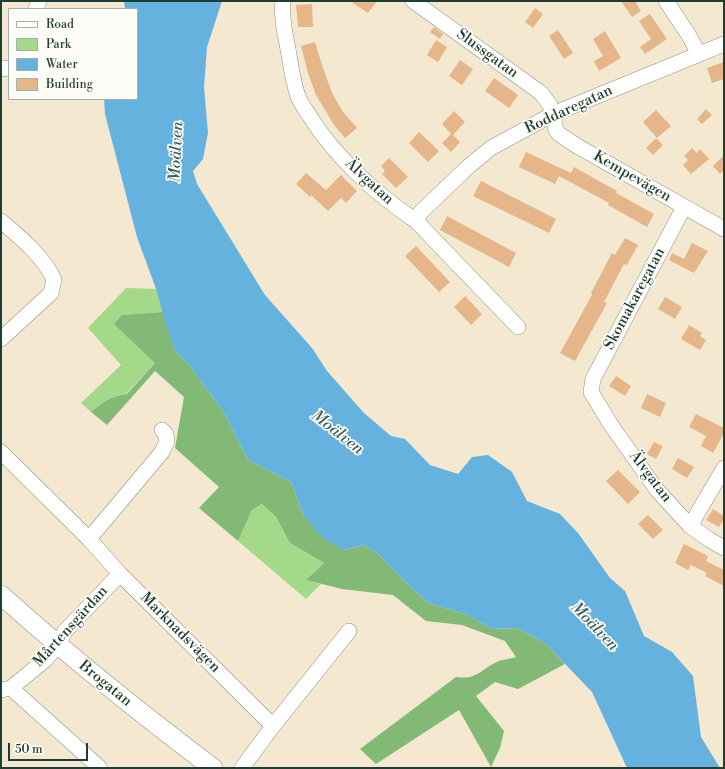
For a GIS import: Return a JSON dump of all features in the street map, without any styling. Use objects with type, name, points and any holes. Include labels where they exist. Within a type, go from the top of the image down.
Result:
[{"type":"main road","name":"Brogatan","points":[[1,595],[58,646],[147,718],[213,768]]},
{"type":"street","name":"Älvgatan","points":[[283,1],[282,10],[285,37],[292,71],[300,100],[316,126],[332,147],[361,176],[400,210],[416,221],[518,326]]},
{"type":"street","name":"Slussgatan","points":[[413,1],[542,93],[550,105],[553,114]]},
{"type":"street","points":[[666,1],[688,34],[699,54]]},
{"type":"street","name":"Roddaregatan","points":[[416,221],[421,212],[464,171],[491,148],[553,114],[724,44]]},
{"type":"street","name":"Kempevägen","points":[[553,114],[555,126],[559,134],[577,146],[724,229]]},
{"type":"street","name":"Skomakaregatan","points":[[591,392],[593,379],[684,207]]},
{"type":"street","points":[[1,222],[24,241],[51,272],[54,280],[51,293],[1,339]]},
{"type":"street","name":"Älvgatan","points":[[591,392],[610,425],[657,490],[690,526],[724,548]]},
{"type":"street","points":[[89,539],[162,452],[167,442],[166,434],[162,430]]},
{"type":"street","name":"Marknadsvägen","points":[[1,452],[89,539],[120,574],[273,726]]},
{"type":"street","points":[[690,526],[724,468]]},
{"type":"street","name":"Mårtensgärdan","points":[[6,689],[45,660],[58,646],[65,631],[120,574]]},
{"type":"street","points":[[242,768],[273,726],[349,630]]},
{"type":"street","points":[[6,689],[100,768]]},
{"type":"green space","points":[[126,288],[156,289],[163,312],[123,315],[155,363],[126,394],[115,396],[107,400],[91,412],[81,403],[121,365],[88,328]]},
{"type":"green space","points":[[163,312],[175,350],[189,365],[223,411],[248,460],[291,482],[304,516],[344,550],[364,545],[379,555],[407,584],[429,603],[468,615],[492,629],[517,628],[545,643],[565,664],[518,689],[495,682],[476,696],[504,731],[500,748],[491,767],[459,710],[376,764],[360,749],[456,677],[463,678],[474,676],[499,661],[516,657],[505,641],[462,625],[426,621],[393,595],[342,589],[306,580],[324,563],[290,543],[276,517],[262,504],[252,510],[238,541],[199,508],[219,487],[175,448],[184,397],[155,371],[107,425],[91,412],[107,400],[116,396],[127,394],[155,363],[114,324],[122,315]]},
{"type":"green space","points":[[262,504],[276,517],[290,543],[324,563],[306,580],[321,584],[306,599],[238,541],[252,510]]},
{"type":"water","name":"Moälven","points":[[124,1],[222,1],[207,47],[204,87],[208,133],[203,159],[193,171],[197,184],[265,295],[312,348],[327,371],[364,413],[391,436],[405,439],[430,465],[458,474],[472,457],[488,455],[512,472],[527,501],[560,514],[578,533],[610,578],[625,591],[644,636],[672,652],[693,676],[701,737],[720,768],[627,768],[592,692],[545,643],[517,628],[492,629],[468,615],[429,603],[407,584],[379,555],[364,545],[344,550],[324,539],[304,516],[291,482],[248,460],[223,411],[189,365],[175,350],[156,289],[137,237],[105,114],[104,100],[138,100],[138,8],[125,8]]},
{"type":"building","points":[[350,1],[377,1],[368,13]]},
{"type":"building","points":[[621,1],[635,1],[641,11],[632,17]]},
{"type":"building","points":[[312,4],[313,27],[298,27],[296,5]]},
{"type":"building","points":[[535,8],[543,14],[533,28],[525,22]]},
{"type":"building","points":[[650,14],[667,39],[645,54],[640,47],[651,39],[639,21]]},
{"type":"building","points":[[434,27],[443,34],[440,39],[430,32]]},
{"type":"building","points":[[558,30],[573,53],[564,59],[549,36]]},
{"type":"building","points":[[605,31],[621,58],[599,71],[594,61],[603,56],[593,39]]},
{"type":"building","points":[[436,40],[447,47],[438,62],[427,55]]},
{"type":"building","points":[[315,42],[332,93],[343,112],[357,128],[345,138],[334,125],[316,95],[308,73],[301,46]]},
{"type":"building","points":[[460,60],[473,69],[462,85],[449,76]]},
{"type":"building","points":[[724,62],[724,79],[712,83],[707,68]]},
{"type":"building","points":[[494,78],[518,95],[509,108],[485,91]]},
{"type":"building","points":[[706,109],[712,115],[702,124],[697,119]]},
{"type":"building","points":[[656,110],[671,126],[657,138],[643,122]]},
{"type":"building","points":[[454,111],[465,122],[453,135],[460,142],[451,152],[442,143],[451,134],[442,124]]},
{"type":"building","points":[[419,132],[439,151],[428,162],[409,143]]},
{"type":"building","points":[[656,138],[663,145],[653,155],[646,148]]},
{"type":"building","points":[[692,148],[697,153],[700,149],[709,159],[691,174],[683,165],[688,160],[684,156]]},
{"type":"building","points":[[526,152],[571,173],[574,167],[617,191],[616,193],[654,214],[647,227],[608,205],[609,203],[559,176],[555,184],[519,167]]},
{"type":"building","points":[[724,155],[724,170],[720,174],[713,166]]},
{"type":"building","points":[[389,158],[408,177],[396,188],[382,174],[385,171],[381,166]]},
{"type":"building","points":[[306,173],[326,190],[341,175],[357,191],[346,203],[341,198],[328,211],[311,195],[310,197],[296,184]]},
{"type":"building","points":[[481,181],[556,219],[549,233],[473,196]]},
{"type":"building","points":[[447,216],[516,253],[509,267],[440,230]]},
{"type":"building","points":[[625,238],[638,245],[627,265],[624,264],[604,302],[607,303],[575,361],[560,353],[592,295],[591,293],[612,253],[615,255]]},
{"type":"building","points":[[692,243],[708,251],[694,273],[669,260],[672,253],[684,259]]},
{"type":"building","points":[[416,246],[450,282],[439,292],[405,256]]},
{"type":"building","points":[[465,296],[482,314],[471,325],[454,307]]},
{"type":"building","points":[[665,297],[682,307],[675,319],[658,309]]},
{"type":"building","points":[[689,325],[702,333],[700,336],[706,340],[700,350],[681,339]]},
{"type":"building","points":[[616,376],[631,386],[625,396],[609,386]]},
{"type":"building","points":[[647,394],[666,403],[660,417],[641,408]]},
{"type":"building","points":[[696,414],[724,428],[724,433],[713,453],[701,446],[706,436],[689,427]]},
{"type":"building","points":[[654,442],[663,446],[656,459],[647,454]]},
{"type":"building","points":[[678,458],[694,467],[687,478],[672,469]]},
{"type":"building","points":[[618,470],[640,492],[628,504],[606,481]]},
{"type":"building","points":[[713,509],[724,516],[724,519],[719,527],[706,520]]},
{"type":"building","points":[[648,515],[663,530],[653,539],[638,524]]},
{"type":"building","points":[[684,544],[708,556],[706,561],[724,570],[724,586],[705,576],[707,573],[691,565],[688,570],[675,563]]}]
